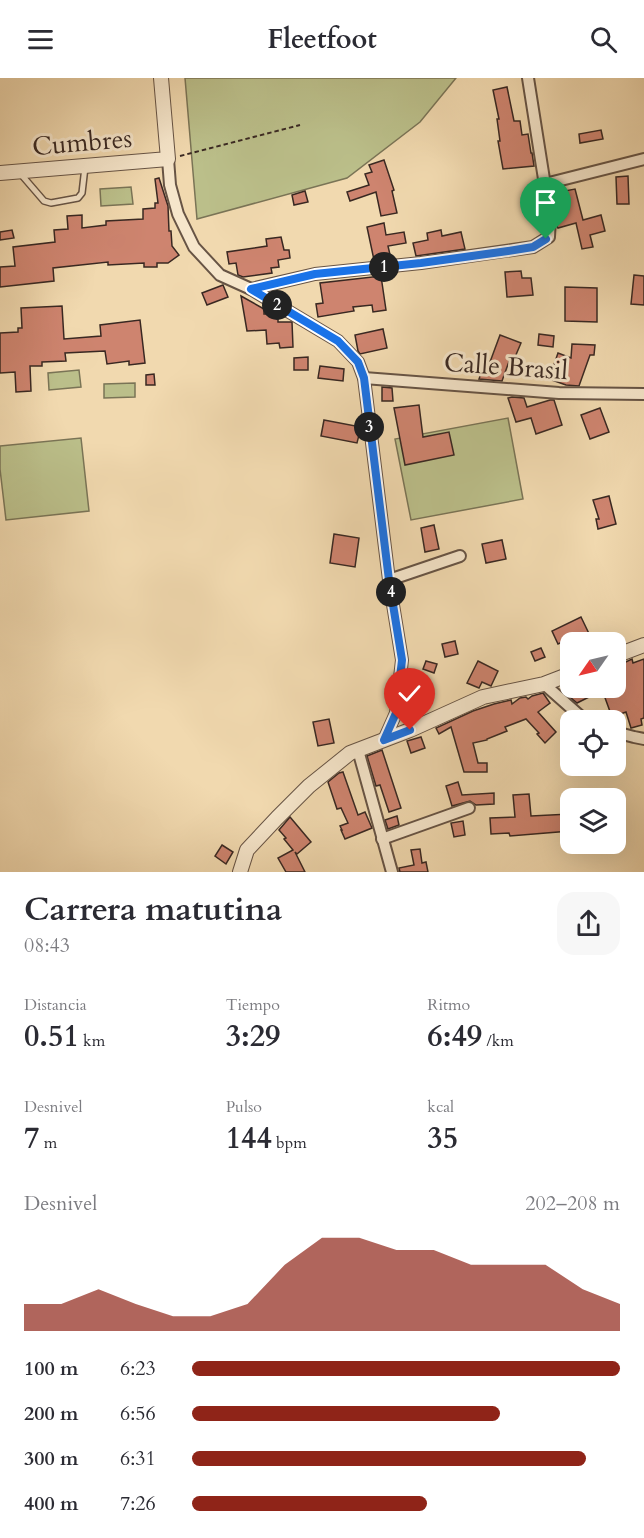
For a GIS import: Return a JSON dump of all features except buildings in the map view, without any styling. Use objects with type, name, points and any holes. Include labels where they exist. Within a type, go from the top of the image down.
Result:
[{"type":"street","points":[[161,78],[170,185],[178,214],[194,247],[220,275],[251,289],[338,341],[358,362],[364,378],[389,580],[402,660],[396,713],[384,740]]},
{"type":"street","points":[[251,289],[315,274],[517,250],[533,247],[549,237],[550,217],[528,78]]},
{"type":"street","name":"Cumbres","points":[[0,173],[168,159]]},
{"type":"street","points":[[545,184],[644,159]]},
{"type":"street","name":"Calle Brasil","points":[[364,378],[559,393],[644,394]]},
{"type":"street","points":[[389,580],[460,556]]},
{"type":"street","points":[[626,652],[644,645]]},
{"type":"street","points":[[240,872],[247,850],[276,818],[309,786],[350,753],[483,698],[544,684],[560,678]]},
{"type":"street","points":[[544,684],[573,710]]},
{"type":"street","points":[[626,735],[644,739]]},
{"type":"street","points":[[358,750],[392,872]]},
{"type":"street","points":[[382,839],[469,808]]},
{"type":"lane","points":[[18,171],[44,201],[51,202],[78,198],[82,193],[86,166]]},
{"type":"path","points":[[168,159],[300,125]]},
{"type":"green space","points":[[185,78],[456,78],[420,122],[347,178],[197,219]]},
{"type":"green space","points":[[131,187],[133,204],[101,206],[100,189]]},
{"type":"green space","points":[[79,370],[81,387],[49,390],[48,373]]},
{"type":"green space","points":[[135,383],[135,397],[104,398],[104,384]]},
{"type":"green space","points":[[508,418],[523,499],[411,520],[395,439]]},
{"type":"green space","points":[[81,438],[89,511],[6,520],[0,469],[0,446]]},
{"type":"route","points":[[410,730],[384,740],[396,713],[402,660],[389,580],[364,378],[358,362],[338,341],[251,289],[315,274],[421,263],[533,247],[546,239]]}]
